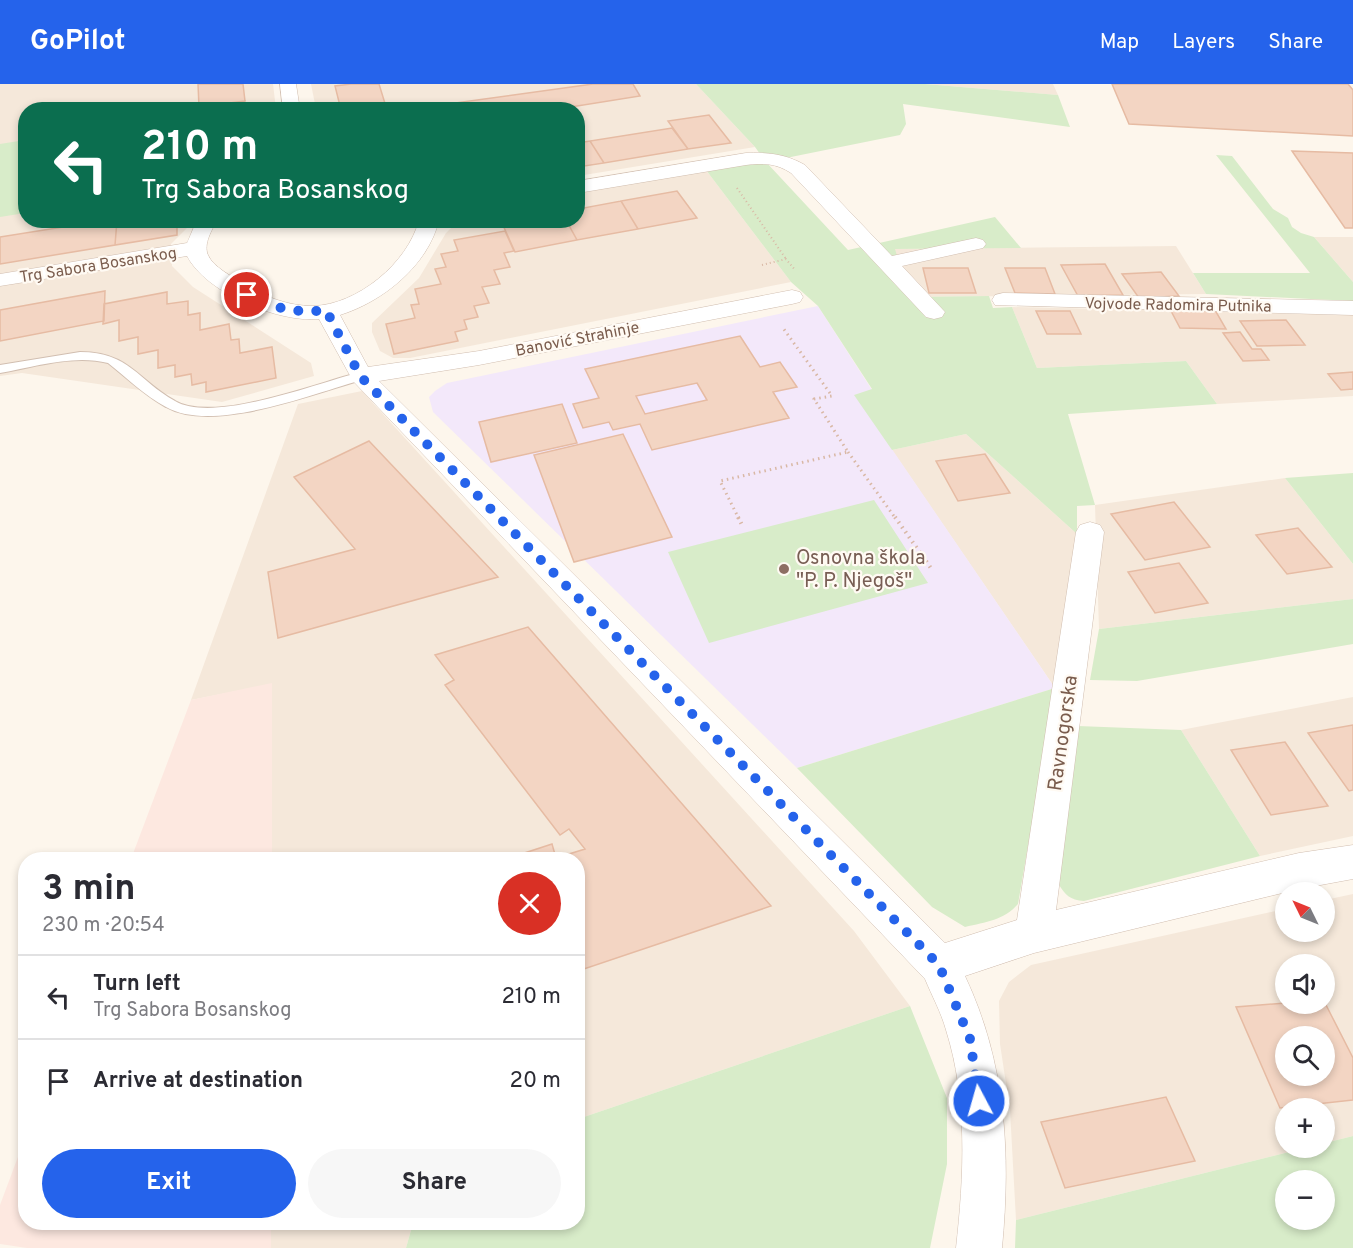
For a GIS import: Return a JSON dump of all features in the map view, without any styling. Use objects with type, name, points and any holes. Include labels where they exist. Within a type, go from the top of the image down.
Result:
[{"type":"street","points":[[288,84],[291,102]]},
{"type":"street","points":[[585,186],[746,159],[768,157],[787,161],[798,169],[934,312]]},
{"type":"street","name":"Trg Sabora Bosanskog","points":[[204,228],[196,248],[203,264],[236,290],[258,300],[300,312],[326,310],[349,304],[387,282],[404,267],[425,228]]},
{"type":"street","points":[[887,263],[976,244]]},
{"type":"street","name":"Trg Sabora Bosanskog","points":[[0,280],[196,248]]},
{"type":"street","name":"Banović Strahinje","points":[[360,376],[479,358],[792,297]]},
{"type":"street","name":"Vojvode Radomira Putnika","points":[[1003,300],[1353,308]]},
{"type":"street","points":[[326,310],[360,376],[939,965],[970,1039],[978,1080],[983,1144],[984,1207],[978,1248]]},
{"type":"street","name":"Ravnogorska","points":[[1034,934],[1090,532]]},
{"type":"street","points":[[939,965],[1034,934],[1299,871],[1353,862]]},
{"type":"lane","points":[[0,369],[97,356],[112,360],[171,405],[198,413],[243,409],[360,376]]},
{"type":"path","points":[[746,159],[738,180],[737,191],[786,259]]},
{"type":"path","points":[[764,302],[832,396],[814,399],[848,452],[933,571]]},
{"type":"path","points":[[743,527],[720,481],[848,452]]},
{"type":"shaded area","points":[[0,84],[273,84],[275,102],[18,102],[18,228],[187,228],[171,244],[172,266],[193,287],[311,363],[314,376],[222,402],[22,373],[0,376]]},
{"type":"shaded area","points":[[311,84],[696,84],[755,147],[585,175],[585,102],[315,102]]},
{"type":"shaded area","points":[[925,84],[1053,84],[1058,95]]},
{"type":"shaded area","points":[[706,170],[791,282],[410,358],[393,358],[380,351],[372,332],[372,323],[419,278],[451,228],[585,228],[585,191]]},
{"type":"shaded area","points":[[1314,237],[1353,237],[1353,282]]},
{"type":"shaded area","points":[[1176,246],[1206,294],[909,297],[894,249]]},
{"type":"shaded area","name":"Osnovna škola \"P. P. Njegoš\"","points":[[818,306],[872,390],[855,395],[1055,688],[797,768],[433,412],[429,397],[447,383]]},
{"type":"shaded area","points":[[1012,307],[1353,315],[1353,396],[1217,404],[1186,361],[1037,368]]},
{"type":"shaded area","points":[[362,391],[854,931],[910,1006],[585,1117],[585,852],[272,852],[272,684],[191,700],[298,404]]},
{"type":"shaded area","points":[[966,434],[1077,534],[1055,688],[892,450]]},
{"type":"shaded area","points":[[1285,478],[1353,564],[1353,599],[1099,629],[1095,505]]},
{"type":"shaded area","points":[[272,683],[272,852],[134,852],[191,700]]},
{"type":"shaded area","points":[[1353,697],[1353,836],[1260,856],[1181,730]]},
{"type":"shaded area","points":[[1353,894],[1353,1136],[1335,1140],[1335,1098],[1275,1098],[1275,1155],[1016,1220],[1010,1110],[1000,1044],[999,1001],[1009,982],[1031,965],[1275,911],[1275,942],[1335,942],[1335,898]]},
{"type":"shaded area","points":[[18,1157],[18,1230],[271,1230],[271,1248],[27,1248],[0,1244],[0,1205]]},
{"type":"shaded area","points":[[271,1230],[411,1230],[406,1248],[271,1248]]},
{"type":"green space","points":[[696,84],[925,84],[1058,95],[1070,127],[903,104],[906,124],[900,135],[766,162],[848,250],[995,217],[1021,248],[895,249],[909,297],[989,296],[993,308],[1012,307],[1037,368],[1186,361],[1217,404],[1068,414],[1095,505],[1077,506],[1077,534],[966,434],[892,450],[854,395],[872,389],[818,306],[791,282],[706,170],[765,161],[755,147]]},
{"type":"green space","points":[[18,141],[18,214],[0,217],[0,144]]},
{"type":"green space","points":[[1216,155],[1232,156],[1273,209],[1288,218],[1292,227],[1314,237],[1353,282],[1353,301],[1206,294],[1193,273],[1310,273]]},
{"type":"green space","points":[[1353,473],[1353,564],[1285,478]]},
{"type":"green space","points":[[874,500],[928,583],[709,643],[668,552]]},
{"type":"green space","points":[[1353,599],[1353,644],[1137,681],[1090,680],[1099,629]]},
{"type":"green space","points":[[1055,688],[1018,904],[1007,914],[987,922],[965,927],[932,907],[797,768]]},
{"type":"green space","points":[[1078,726],[1181,730],[1260,856],[1084,901],[1068,896],[1058,883]]},
{"type":"green space","points":[[910,1006],[947,1098],[947,1164],[930,1248],[406,1248],[411,1230],[585,1230],[585,1117]]},
{"type":"green space","points":[[1353,1136],[1353,1248],[1015,1248],[1016,1220],[1275,1155],[1275,1158],[1335,1158],[1335,1140]]},
{"type":"building","points":[[198,84],[243,84],[245,101],[199,102]]},
{"type":"building","points":[[379,84],[385,102],[339,102],[335,86]]},
{"type":"building","points":[[593,84],[633,84],[640,96],[585,105],[585,102],[462,102]]},
{"type":"building","points":[[1112,84],[1348,84],[1353,90],[1353,136],[1129,124]]},
{"type":"building","points":[[709,115],[731,143],[688,149],[668,121]]},
{"type":"building","points":[[672,128],[688,149],[604,163],[590,141]]},
{"type":"building","points":[[590,141],[604,163],[585,166],[585,142]]},
{"type":"building","points":[[1292,151],[1353,153],[1353,228],[1345,228]]},
{"type":"building","points":[[677,191],[697,218],[638,229],[621,201]]},
{"type":"building","points":[[621,201],[638,229],[577,240],[570,228],[585,228],[585,208]]},
{"type":"building","points":[[57,228],[116,228],[115,245],[0,264],[0,237]]},
{"type":"building","points":[[116,228],[177,228],[177,235],[115,245]]},
{"type":"building","points":[[504,228],[570,228],[577,240],[515,252]]},
{"type":"building","points":[[505,231],[514,251],[504,253],[510,267],[494,270],[500,284],[482,287],[489,303],[474,306],[478,317],[464,320],[467,329],[455,332],[458,341],[394,354],[386,324],[415,318],[411,305],[419,304],[415,289],[441,284],[435,269],[446,267],[441,254],[458,251],[454,240]]},
{"type":"building","points":[[1105,264],[1123,295],[1078,296],[1061,265]]},
{"type":"building","points":[[923,268],[968,268],[976,293],[929,293]]},
{"type":"building","points":[[1005,268],[1045,268],[1055,294],[1015,293]]},
{"type":"building","points":[[1161,272],[1179,296],[1139,298],[1122,274]]},
{"type":"building","points":[[105,291],[104,321],[0,341],[0,310]]},
{"type":"building","points":[[167,292],[167,304],[188,301],[188,315],[200,313],[200,330],[229,324],[231,340],[239,339],[240,353],[272,347],[276,378],[206,392],[206,382],[192,385],[191,374],[175,377],[175,365],[158,368],[158,350],[138,354],[138,337],[119,341],[119,320],[103,324],[104,304]]},
{"type":"building","points":[[1170,309],[1215,310],[1226,329],[1180,328]]},
{"type":"building","points":[[1036,311],[1070,311],[1081,334],[1047,334]]},
{"type":"building","points":[[1286,320],[1305,345],[1257,346],[1240,321]]},
{"type":"building","points":[[1240,332],[1252,349],[1261,349],[1269,360],[1243,361],[1223,333]]},
{"type":"building","points":[[740,336],[760,367],[780,362],[797,387],[773,392],[789,418],[652,450],[640,424],[613,430],[609,422],[583,428],[573,404],[599,398],[585,369]],"holes":[[[697,383],[707,400],[645,414],[636,396]]]},
{"type":"building","points":[[1353,372],[1353,389],[1341,390],[1328,374]]},
{"type":"building","points":[[562,404],[577,443],[491,462],[479,422]]},
{"type":"building","points":[[623,434],[672,537],[574,562],[534,455]]},
{"type":"building","points":[[369,441],[498,577],[278,638],[268,572],[355,549],[294,477]]},
{"type":"building","points":[[985,454],[1010,493],[958,501],[936,461]]},
{"type":"building","points":[[1174,502],[1210,547],[1145,560],[1111,514]]},
{"type":"building","points":[[1298,528],[1332,567],[1287,574],[1256,535]]},
{"type":"building","points":[[1179,563],[1208,603],[1155,613],[1128,572]]},
{"type":"building","points":[[528,627],[771,906],[585,969],[585,852],[575,852],[585,849],[569,829],[560,835],[445,685],[454,680],[435,655]]},
{"type":"building","points":[[1353,725],[1353,790],[1349,791],[1308,733]]},
{"type":"building","points":[[1285,742],[1328,806],[1271,815],[1231,750]]},
{"type":"building","points":[[552,844],[554,852],[528,852]]},
{"type":"building","points":[[1275,1004],[1275,1014],[1331,1014],[1353,1058],[1353,1100],[1335,1102],[1335,1098],[1276,1098],[1236,1007]]},
{"type":"building","points":[[1166,1097],[1195,1161],[1065,1188],[1041,1122]]},
{"type":"place","name":"Osnovna škola \"P. P. Njegoš\"","points":[[784,569]]},
{"type":"route","points":[[247,295],[278,307],[300,312],[326,310],[360,376],[939,965],[970,1039],[978,1080],[979,1101]]}]
